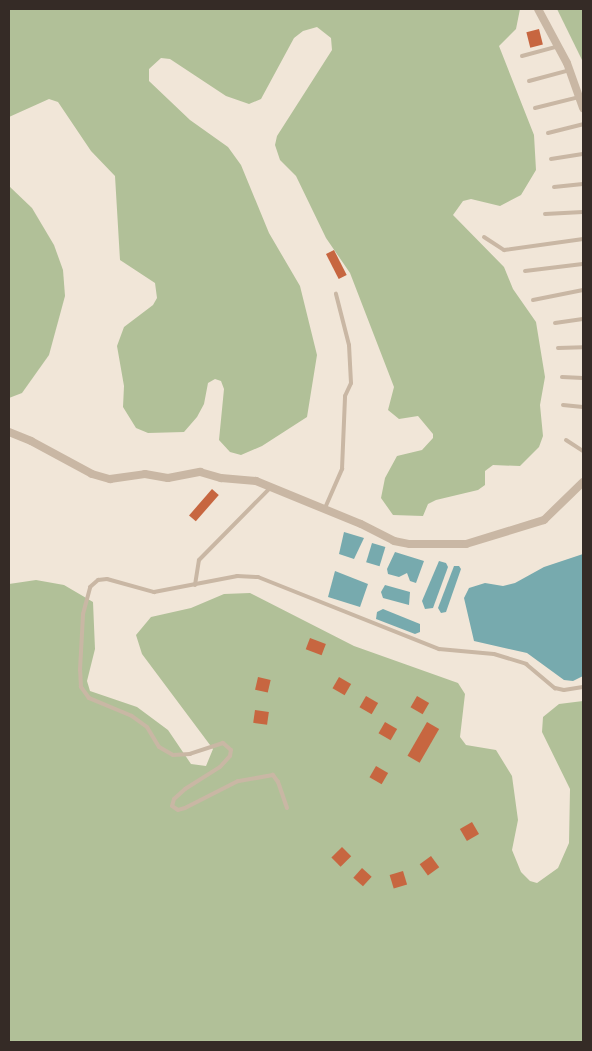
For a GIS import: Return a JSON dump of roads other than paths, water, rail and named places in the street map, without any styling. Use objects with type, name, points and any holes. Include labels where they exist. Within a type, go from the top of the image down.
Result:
[{"type":"street","points":[[538,9],[570,70],[583,108]]},
{"type":"street","points":[[9,432],[31,441],[92,474],[110,479],[145,474],[168,478],[200,472],[221,478],[256,481],[324,508],[394,541],[466,544],[544,520],[583,482]]},
{"type":"lane","points":[[522,56],[559,46]]},
{"type":"lane","points":[[529,81],[570,70]]},
{"type":"lane","points":[[535,108],[580,97]]},
{"type":"lane","points":[[548,133],[583,124]]},
{"type":"lane","points":[[551,158],[583,154]]},
{"type":"lane","points":[[554,187],[583,184]]},
{"type":"lane","points":[[546,214],[583,212]]},
{"type":"lane","points":[[484,237],[504,250],[583,239]]},
{"type":"lane","points":[[525,271],[583,264]]},
{"type":"lane","points":[[532,300],[583,290]]},
{"type":"lane","points":[[324,508],[342,469],[345,396],[351,382],[349,345],[336,294]]},
{"type":"lane","points":[[555,323],[583,319]]},
{"type":"lane","points":[[558,348],[583,347]]},
{"type":"lane","points":[[562,377],[583,378]]},
{"type":"lane","points":[[563,405],[583,407]]},
{"type":"lane","points":[[566,440],[583,451]]},
{"type":"lane","points":[[195,585],[199,560],[270,488]]},
{"type":"lane","points":[[287,808],[272,775],[238,781],[178,810],[172,806],[174,799],[220,767],[230,756],[228,746],[223,743],[178,756],[166,753],[148,726],[132,716],[89,698],[81,687],[83,614],[90,587],[98,580],[107,579],[154,592],[237,576],[258,577],[439,649],[494,654],[526,664],[555,688],[564,690],[583,687]]},
{"type":"water","points":[[344,532],[364,538],[354,559],[339,554]]},
{"type":"water","points":[[372,543],[385,547],[380,566],[366,562]]},
{"type":"water","points":[[395,552],[424,561],[416,583],[410,581],[407,573],[399,577],[388,574],[387,569]]},
{"type":"water","points":[[583,554],[583,676],[573,681],[564,680],[527,653],[474,641],[464,598],[469,588],[485,583],[503,586],[515,583],[544,567]]},
{"type":"water","points":[[439,561],[446,563],[448,567],[433,608],[425,609],[422,601]]},
{"type":"water","points":[[454,566],[459,566],[461,569],[446,612],[441,613],[438,608]]},
{"type":"water","points":[[335,571],[368,584],[360,607],[328,597]]},
{"type":"water","points":[[385,585],[410,592],[409,605],[383,598],[381,592]]},
{"type":"water","points":[[383,609],[420,624],[420,632],[415,634],[376,619],[377,612]]}]
